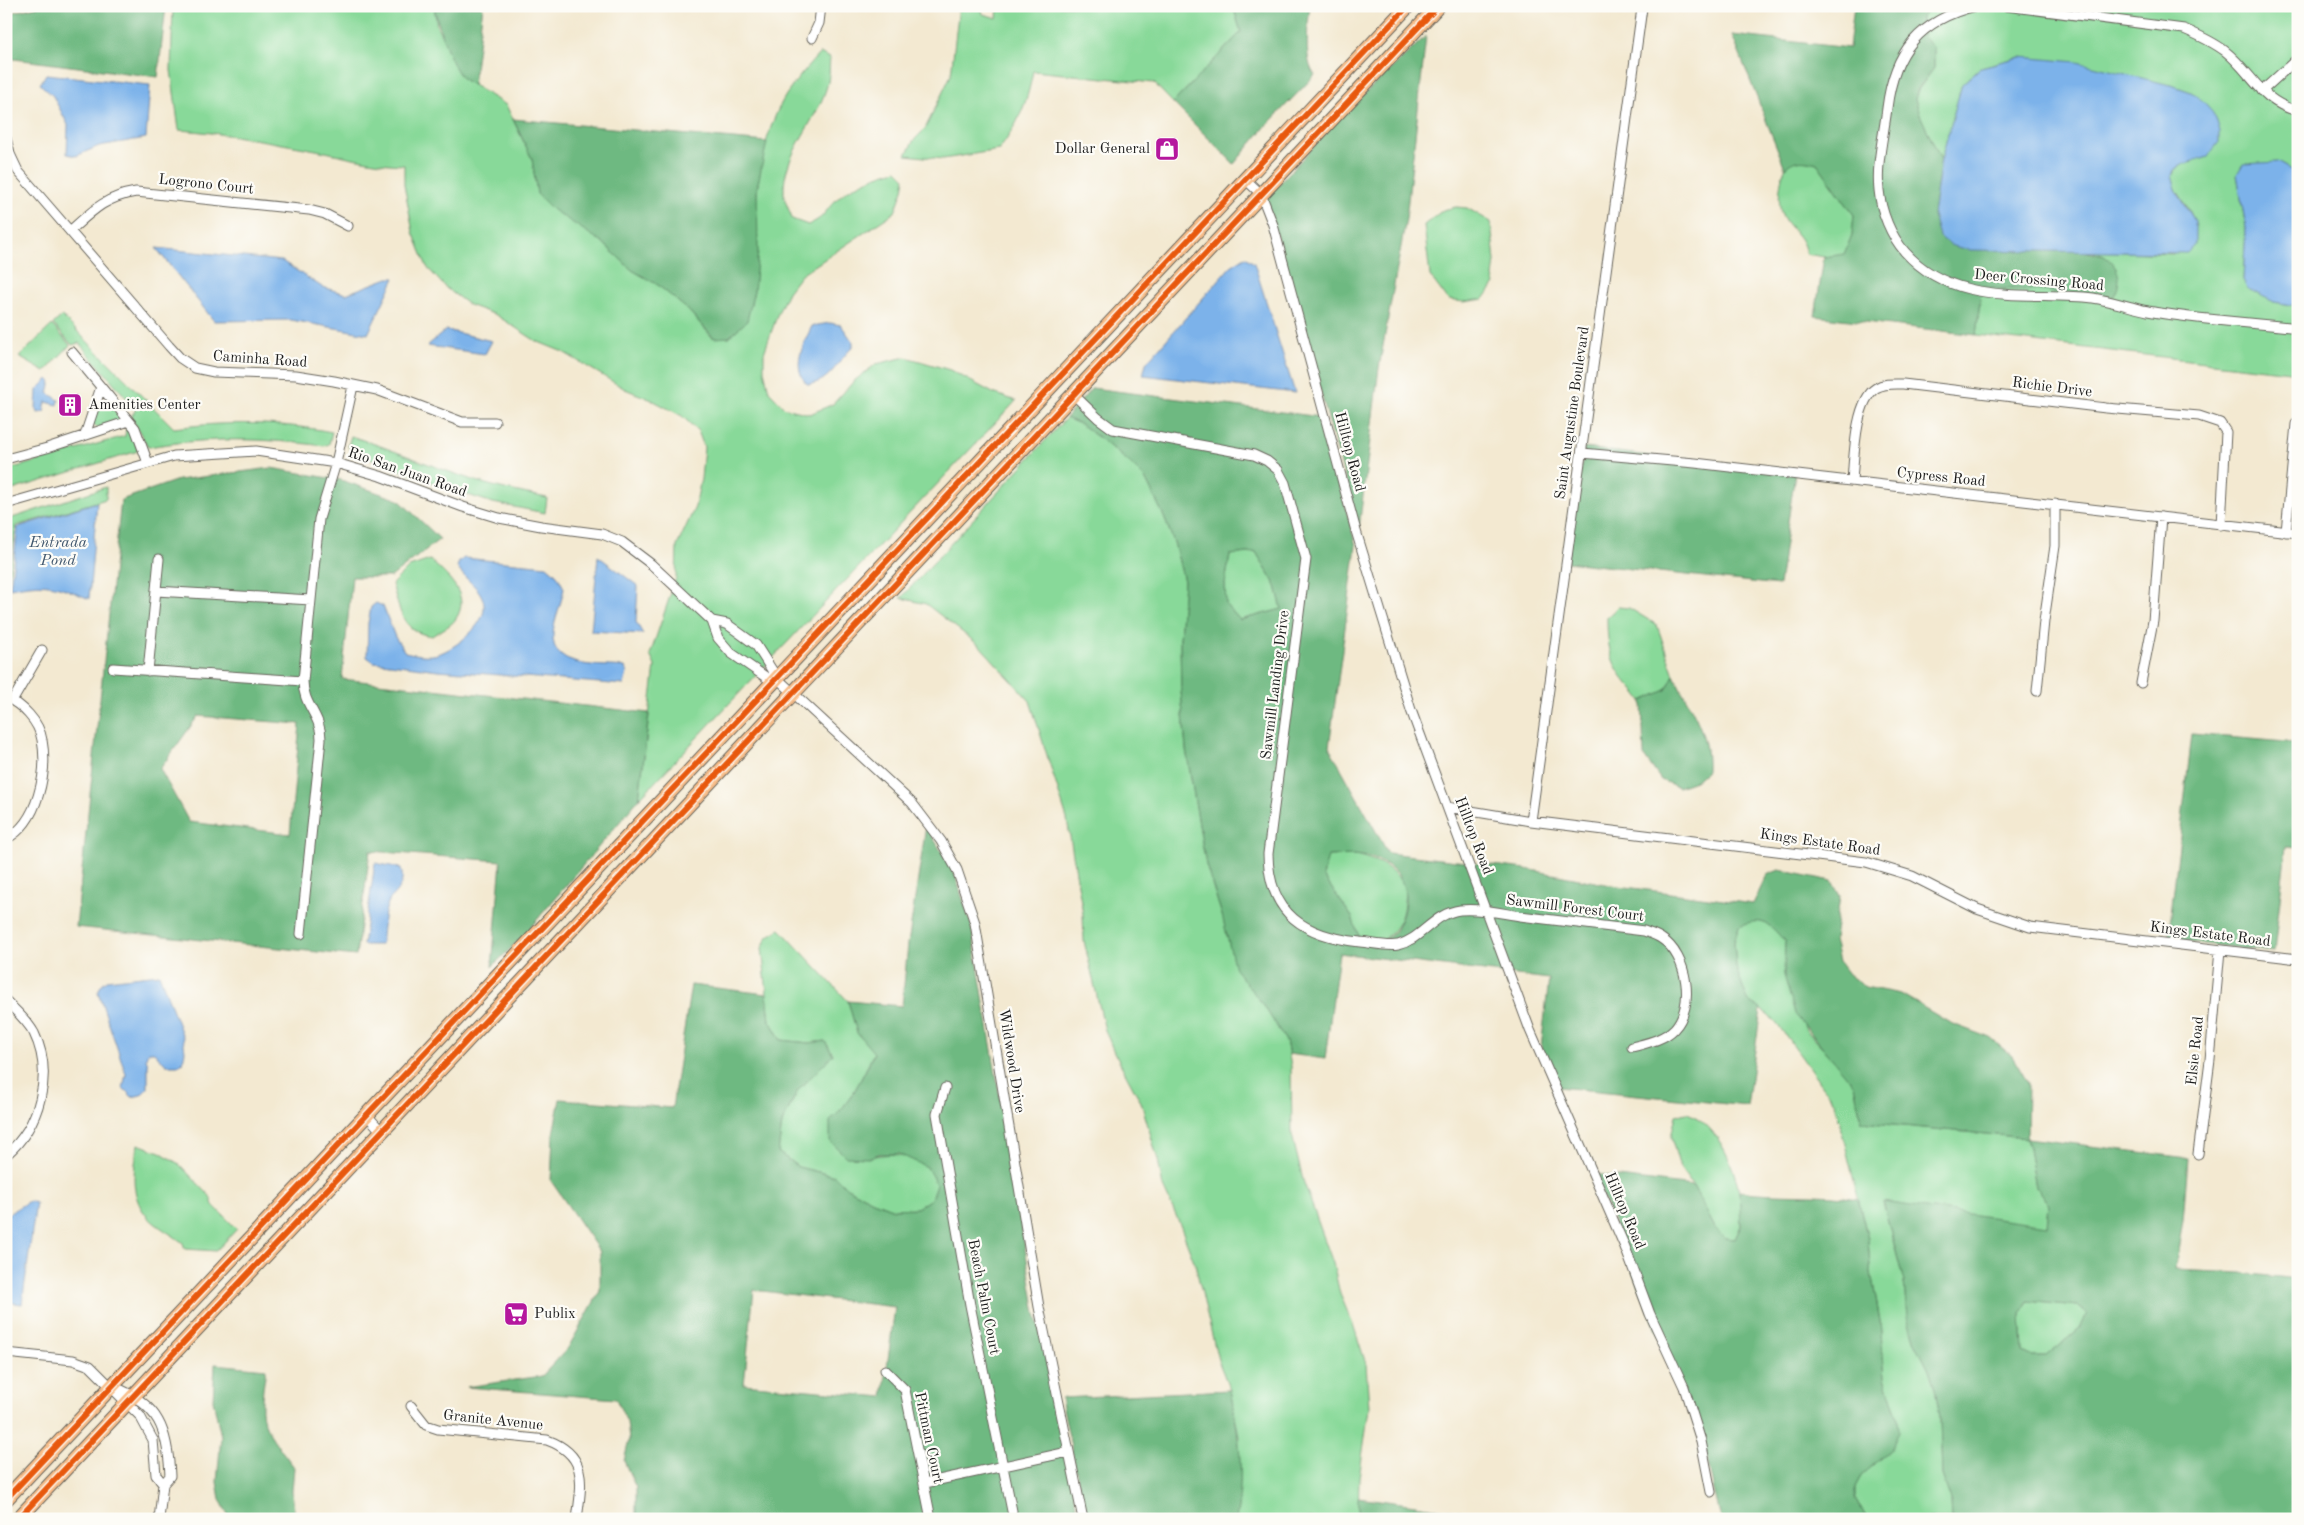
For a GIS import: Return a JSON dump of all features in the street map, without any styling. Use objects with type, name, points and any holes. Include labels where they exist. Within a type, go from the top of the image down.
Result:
[{"type":"highway","points":[[6,1499],[1408,6]]},
{"type":"highway","points":[[18,1519],[1438,6]]},
{"type":"street","points":[[812,38],[819,23],[821,6]]},
{"type":"street","name":"Deer Crossing Road","points":[[1976,6],[1958,11],[1923,29],[1902,56],[1891,82],[1879,190],[1886,218],[1895,238],[1916,264],[1946,283],[1968,290],[1999,294],[2091,298],[2148,311],[2298,328]]},
{"type":"street","points":[[2006,6],[2184,29],[2206,38],[2225,51],[2277,104],[2298,111]]},
{"type":"street","name":"Saint Augustine Boulevard","points":[[1531,821],[1642,8]]},
{"type":"street","points":[[2262,90],[2298,58]]},
{"type":"street","name":"Caminha Road","points":[[6,138],[10,154],[18,171],[169,346],[180,358],[195,368],[214,372],[296,375],[334,380],[352,386],[377,390],[462,422],[496,422]]},
{"type":"street","name":"Hilltop Road","points":[[1245,179],[1260,194],[1273,225],[1356,531],[1411,710],[1530,1030],[1625,1248],[1650,1314],[1684,1387],[1701,1441],[1711,1492]]},
{"type":"street","name":"Logrono Court","points":[[70,230],[103,202],[120,194],[136,192],[308,210],[325,214],[348,226]]},
{"type":"street","points":[[72,352],[135,428],[148,463]]},
{"type":"street","name":"Richie Drive","points":[[1852,481],[1863,404],[1870,392],[1882,385],[1903,384],[2106,408],[2198,416],[2220,423],[2226,432],[2221,525]]},
{"type":"street","points":[[301,934],[321,739],[321,727],[318,717],[307,703],[303,693],[303,681],[319,519],[336,463],[352,386]]},
{"type":"street","points":[[85,436],[101,387]]},
{"type":"street","name":"Sawmill Landing Drive","points":[[1073,394],[1098,418],[1114,429],[1254,455],[1267,461],[1278,470],[1285,483],[1306,559],[1268,854],[1272,883],[1280,901],[1290,915],[1302,926],[1333,939],[1396,945],[1410,940],[1446,913],[1459,910],[1486,910]]},
{"type":"street","points":[[6,459],[47,448],[129,421]]},
{"type":"street","points":[[2286,532],[2296,424]]},
{"type":"street","name":"Rio San Juan Road","points":[[6,504],[174,456],[256,451],[336,463],[380,476],[463,507],[499,518],[602,534],[622,542],[651,564],[712,621],[718,638],[731,653],[775,680]]},
{"type":"street","name":"Cypress Road","points":[[1582,453],[1852,481],[2298,533]]},
{"type":"street","points":[[2037,691],[2044,621],[2055,546],[2056,504]]},
{"type":"street","points":[[2141,683],[2153,621],[2161,517]]},
{"type":"street","points":[[148,671],[159,559]]},
{"type":"street","points":[[156,591],[311,600]]},
{"type":"street","name":"Rio San Juan Road","points":[[712,621],[726,624],[756,645],[775,680]]},
{"type":"street","points":[[6,839],[13,835],[33,814],[39,796],[43,758],[42,739],[27,712],[10,698],[42,650]]},
{"type":"street","points":[[113,668],[303,681]]},
{"type":"street","name":"Wildwood Drive","points":[[775,680],[793,692],[918,810],[947,850],[966,891],[975,923],[1038,1306],[1082,1519]]},
{"type":"street","name":"Kings Estate Road","points":[[1447,807],[1531,821],[1866,862],[1912,876],[1978,909],[2030,927],[2298,959]]},
{"type":"street","name":"Sawmill Forest Court","points":[[1486,910],[1644,931],[1662,939],[1671,947],[1677,957],[1688,986],[1687,1004],[1680,1021],[1666,1035],[1632,1047]]},
{"type":"street","name":"Elsie Road","points":[[2198,1154],[2220,950]]},
{"type":"street","points":[[6,1002],[22,1017],[33,1033],[40,1052],[43,1072],[42,1088],[33,1121],[26,1134],[6,1155]]},
{"type":"street","name":"Beach Palm Court","points":[[945,1088],[937,1114],[970,1305],[1012,1511]]},
{"type":"street","points":[[367,1115],[381,1131]]},
{"type":"street","points":[[6,1353],[82,1362],[130,1399],[156,1415],[164,1434],[170,1476],[162,1484]]},
{"type":"street","name":"Pittman Court","points":[[886,1370],[905,1390],[931,1519]]},
{"type":"street","points":[[130,1399],[153,1440],[156,1475],[162,1484],[159,1519]]},
{"type":"street","name":"Granite Avenue","points":[[412,1406],[426,1425],[438,1429],[547,1440],[561,1445],[572,1455],[582,1479],[578,1519]]},
{"type":"street","points":[[925,1483],[1068,1452]]},
{"type":"green space","points":[[40,6],[166,6],[158,77],[6,58],[6,14]]},
{"type":"green space","points":[[173,6],[434,6],[437,26],[463,79],[506,105],[532,159],[537,194],[602,242],[632,270],[658,285],[688,310],[713,338],[756,208],[761,164],[773,121],[786,95],[820,53],[830,58],[828,82],[824,96],[795,150],[785,178],[784,196],[792,219],[808,225],[821,217],[840,196],[864,182],[897,170],[905,178],[895,212],[801,275],[788,292],[778,313],[764,353],[764,370],[769,391],[785,408],[810,414],[833,404],[854,381],[876,364],[906,357],[950,370],[993,393],[1016,401],[639,799],[655,666],[650,655],[676,578],[677,546],[695,507],[701,479],[704,447],[698,431],[682,416],[652,400],[625,389],[563,352],[536,341],[496,315],[469,305],[446,288],[427,267],[413,232],[404,184],[404,165],[371,161],[248,138],[179,130],[171,70]]},
{"type":"green space","points":[[434,6],[483,6],[473,85],[463,79],[458,73],[449,55]]},
{"type":"green space","points":[[959,6],[981,6],[983,14],[997,18],[998,6],[1233,6],[1241,32],[1173,103],[1154,83],[1033,71],[1021,112],[1012,131],[999,150],[943,159],[906,155],[914,140],[925,129],[951,75]]},
{"type":"green space","points":[[1233,6],[1310,6],[1308,52],[1311,69],[1315,75],[1266,126],[1234,164],[1173,103],[1241,32]]},
{"type":"green space","points":[[1854,6],[1932,6],[1922,17],[1922,36],[1934,48],[1934,68],[1918,89],[1915,99],[1920,115],[1941,160],[1933,215],[2104,256],[2113,264],[2118,274],[2117,290],[2114,296],[2096,298],[2035,290],[1986,288],[1981,293],[1976,335],[1815,316],[1824,257],[1844,254],[1852,235],[1854,215],[1817,163],[1800,161],[1792,163],[1785,168],[1732,35],[1849,48]]},
{"type":"green space","points":[[1932,6],[2018,6],[2039,11],[2077,10],[2089,6],[2298,6],[2298,174],[2277,162],[2237,174],[2246,228],[2243,280],[2274,302],[2298,306],[2298,373],[1976,335],[1981,293],[1986,288],[2035,290],[2104,256],[2090,251],[2173,254],[2196,226],[2191,213],[2178,192],[2173,175],[2177,168],[2188,162],[2208,156],[2204,102],[2191,92],[2174,86],[2020,57],[1981,67],[1962,84],[1941,160],[1920,115],[1915,99],[1918,90],[1934,68],[1934,48],[1922,36],[1922,17]]},
{"type":"green space","points":[[1426,36],[1406,219],[1379,368],[1359,528],[1266,198],[1347,110]]},
{"type":"green space","points":[[513,119],[767,142],[757,188],[758,251],[754,291],[747,321],[729,337],[714,338],[688,310],[658,285],[632,270],[602,242],[553,210],[537,194],[532,159]]},
{"type":"green space","points":[[1804,160],[1817,163],[1854,215],[1852,235],[1844,255],[1824,257],[1806,254],[1801,241],[1781,212],[1780,184],[1785,170],[1792,161]]},
{"type":"green space","points":[[1456,207],[1467,208],[1491,222],[1495,261],[1493,277],[1495,284],[1484,299],[1464,302],[1448,300],[1430,276],[1424,225],[1443,210]]},
{"type":"green space","points":[[62,316],[174,428],[214,424],[293,426],[332,432],[329,444],[324,446],[280,441],[215,440],[148,447],[131,417],[136,409],[79,343],[72,345],[53,324]]},
{"type":"green space","points":[[52,325],[70,345],[45,372],[19,357]]},
{"type":"green space","points":[[1092,388],[1321,417],[1356,546],[1329,747],[1388,853],[1526,869],[1611,885],[1753,904],[1767,875],[1779,870],[1832,881],[1840,896],[1834,939],[1839,962],[1848,974],[1865,987],[1901,994],[1950,1023],[1990,1038],[2012,1056],[2028,1083],[2027,1138],[1862,1122],[1854,1085],[1795,1014],[1784,975],[1785,942],[1770,926],[1760,922],[1739,926],[1734,942],[1736,968],[1748,1001],[1761,1009],[1747,1106],[1558,1087],[1541,1048],[1549,979],[1339,953],[1325,1059],[1289,1054],[1286,1041],[1264,1006],[1235,969],[1222,915],[1206,865],[1186,749],[1181,691],[1180,639],[1184,581],[1174,542],[1145,478],[1102,440],[1080,424],[1066,418]],"holes":[[[1256,552],[1276,586],[1282,609],[1240,620],[1226,605],[1225,583],[1230,555]],[[1355,855],[1375,859],[1388,866],[1401,881],[1405,899],[1401,919],[1394,932],[1375,947],[1360,940],[1352,917],[1323,876],[1328,856]]]},
{"type":"green space","points":[[103,400],[114,407],[120,419],[117,422],[98,428],[92,423],[99,401]]},
{"type":"green space","points":[[1066,418],[1080,424],[1102,440],[1145,478],[1174,542],[1184,581],[1180,639],[1181,691],[1186,749],[1206,865],[1222,915],[1264,1006],[1286,1041],[1291,1066],[1292,1135],[1303,1180],[1333,1263],[1340,1294],[1354,1327],[1366,1364],[1369,1408],[1359,1479],[1358,1519],[1236,1519],[1239,1436],[1230,1390],[1218,1360],[1195,1264],[1163,1187],[1158,1160],[1141,1102],[1114,1052],[1105,1030],[1084,941],[1083,914],[1067,819],[1030,701],[980,646],[926,604],[901,598]]},
{"type":"green space","points":[[126,429],[132,432],[138,451],[6,492],[6,470],[125,436]]},
{"type":"green space","points":[[351,436],[474,481],[547,498],[545,513],[493,503],[449,489],[351,451],[348,446]]},
{"type":"green space","points":[[1584,448],[1795,473],[1779,585],[1567,562]]},
{"type":"green space","points":[[271,468],[341,480],[399,500],[440,539],[391,577],[352,577],[342,679],[649,713],[639,799],[525,934],[492,967],[501,861],[370,851],[356,956],[76,927],[121,500],[178,480]],"holes":[[[198,716],[300,724],[290,834],[189,822],[160,769]]]},
{"type":"green space","points":[[106,487],[106,499],[16,526],[6,598],[6,520]]},
{"type":"green space","points":[[1256,552],[1276,586],[1282,609],[1240,620],[1226,605],[1225,583],[1230,555]]},
{"type":"green space","points":[[430,560],[450,579],[459,594],[461,602],[460,611],[455,620],[432,636],[422,634],[408,625],[400,611],[392,584],[409,567]]},
{"type":"green space","points":[[1618,607],[1629,608],[1657,625],[1674,675],[1666,690],[1642,701],[1620,674],[1610,651],[1607,617]]},
{"type":"green space","points":[[1674,675],[1702,732],[1707,757],[1707,771],[1695,781],[1678,787],[1661,780],[1644,756],[1642,701],[1666,690]]},
{"type":"green space","points":[[2192,734],[2298,743],[2292,796],[2298,797],[2298,848],[2286,847],[2274,952],[2168,940]]},
{"type":"green space","points":[[926,826],[954,872],[971,924],[1035,1308],[1079,1519],[636,1519],[636,1488],[624,1461],[629,1440],[627,1422],[616,1399],[466,1387],[542,1376],[568,1348],[600,1291],[600,1252],[551,1181],[553,1134],[560,1099],[672,1108],[691,985],[767,994],[770,1021],[781,1040],[809,1043],[825,1041],[833,1055],[798,1090],[782,1123],[778,1152],[798,1167],[835,1176],[847,1188],[873,1201],[894,1209],[917,1208],[931,1199],[936,1184],[927,1167],[899,1154],[879,1154],[868,1158],[846,1157],[830,1141],[830,1121],[850,1098],[874,1053],[857,1033],[848,1001],[902,1006],[908,944]],"holes":[[[754,1290],[895,1307],[883,1397],[744,1384]]]},
{"type":"green space","points":[[1355,855],[1371,859],[1388,868],[1405,885],[1404,906],[1399,921],[1391,933],[1375,947],[1360,940],[1352,917],[1323,876],[1327,856]]},
{"type":"green space","points":[[1754,920],[1771,925],[1785,942],[1784,975],[1806,1030],[1840,1066],[1854,1085],[1862,1122],[2027,1138],[2036,1187],[2049,1205],[2047,1226],[1883,1203],[1904,1282],[1907,1317],[1915,1342],[1929,1370],[1936,1392],[1940,1418],[1942,1475],[1951,1500],[1952,1519],[1866,1519],[1855,1499],[1855,1487],[1861,1476],[1891,1450],[1898,1419],[1885,1378],[1880,1321],[1870,1267],[1868,1239],[1835,1103],[1781,1029],[1769,1015],[1748,1001],[1736,968],[1734,942],[1739,926]]},
{"type":"green space","points":[[780,929],[848,1001],[857,1033],[874,1052],[850,1098],[830,1121],[868,1158],[890,1154],[898,1155],[912,1158],[926,1166],[936,1184],[931,1199],[917,1208],[894,1209],[873,1201],[847,1188],[835,1176],[798,1167],[778,1152],[782,1123],[798,1090],[833,1054],[825,1041],[809,1043],[781,1040],[770,1021],[762,948],[768,936]]},
{"type":"green space","points":[[1687,1113],[1700,1120],[1712,1131],[1729,1160],[1739,1194],[1741,1211],[1741,1225],[1735,1239],[1725,1238],[1715,1228],[1693,1186],[1680,1168],[1671,1137],[1676,1115]]},
{"type":"green space","points":[[2027,1138],[2188,1158],[2183,1220],[2175,1270],[2242,1273],[2298,1279],[2298,1519],[1952,1519],[1951,1500],[1942,1475],[1940,1418],[1936,1392],[1929,1370],[1915,1342],[1907,1317],[1904,1282],[1883,1202],[2047,1225],[2049,1205],[2036,1187]],"holes":[[[2028,1301],[2077,1306],[2087,1313],[2080,1328],[2046,1356],[2031,1356],[2023,1352],[2021,1313]]]},
{"type":"green space","points":[[138,1144],[160,1152],[179,1164],[210,1196],[213,1205],[237,1229],[216,1251],[185,1249],[183,1243],[154,1223],[146,1215],[135,1190],[134,1171]]},
{"type":"green space","points":[[1594,1174],[1693,1186],[1715,1228],[1725,1238],[1735,1239],[1741,1226],[1739,1191],[1858,1199],[1868,1239],[1870,1267],[1880,1321],[1885,1378],[1898,1419],[1899,1431],[1891,1450],[1861,1476],[1855,1487],[1855,1499],[1866,1519],[1721,1519],[1704,1447]]},
{"type":"green space","points":[[2028,1301],[2077,1306],[2087,1313],[2080,1328],[2046,1356],[2031,1356],[2023,1352],[2021,1313]]},
{"type":"green space","points":[[215,1364],[266,1369],[262,1395],[263,1416],[270,1433],[294,1467],[292,1491],[295,1519],[230,1519],[220,1499],[217,1482],[221,1436],[213,1400]]},
{"type":"green space","points":[[1230,1390],[1240,1455],[1239,1503],[1236,1519],[1086,1519],[1061,1398]]},
{"type":"green space","points":[[1358,1497],[1515,1519],[1358,1519]]},
{"type":"water","points":[[2020,57],[2077,62],[2174,86],[2191,92],[2213,112],[2219,131],[2219,142],[2208,156],[2184,164],[2174,170],[2172,176],[2177,192],[2195,221],[2195,244],[2187,253],[1968,250],[1950,245],[1939,236],[1933,215],[1941,160],[1962,84],[1981,67]]},
{"type":"water","points":[[46,74],[150,85],[146,138],[99,146],[76,156],[67,154],[68,125],[53,96],[40,84]]},
{"type":"water","points":[[2277,162],[2298,174],[2298,306],[2274,302],[2248,289],[2243,280],[2246,228],[2237,174],[2243,164]]},
{"type":"water","points":[[156,248],[282,261],[322,287],[346,294],[388,278],[395,278],[368,334],[291,320],[214,321]]},
{"type":"water","points":[[1245,257],[1254,263],[1295,393],[1143,375],[1146,363],[1231,266]]},
{"type":"water","points":[[830,323],[841,325],[853,342],[853,347],[827,376],[815,383],[807,384],[802,377],[799,363],[802,348],[812,326]]},
{"type":"water","points":[[446,330],[492,341],[485,354],[427,346]]},
{"type":"water","points":[[48,379],[51,382],[48,393],[59,400],[58,405],[46,402],[44,412],[38,413],[36,407],[37,390]]},
{"type":"water","name":"Entrada Pond","points":[[97,502],[89,599],[51,585],[42,584],[10,588],[18,527]]},
{"type":"water","points":[[598,556],[638,586],[636,622],[643,634],[591,631]]},
{"type":"water","points":[[464,558],[547,566],[557,575],[564,588],[553,634],[555,646],[560,654],[569,660],[579,663],[625,667],[627,673],[624,685],[438,670],[374,662],[367,657],[368,623],[371,607],[376,603],[383,606],[395,637],[405,652],[426,655],[440,653],[457,644],[472,631],[483,615],[484,608],[478,590],[457,567]]},
{"type":"water","points":[[375,863],[401,868],[402,880],[386,907],[381,945],[363,945]]},
{"type":"water","points":[[159,974],[183,1037],[185,1051],[183,1062],[179,1065],[166,1065],[154,1052],[148,1052],[146,1058],[148,1064],[148,1088],[141,1095],[132,1097],[123,1088],[126,1074],[98,992],[101,985],[107,980]]},
{"type":"water","points":[[29,1201],[36,1203],[22,1304],[6,1302],[6,1215]]},
{"type":"cycle path","points":[[6,1499],[1408,6]]},
{"type":"cycle path","points":[[18,1519],[1438,6]]},
{"type":"place","name":"Dollar General","points":[[1167,149]]},
{"type":"place","name":"Amenities Center","points":[[70,405]]},
{"type":"place","name":"Publix","points":[[516,1314]]}]
